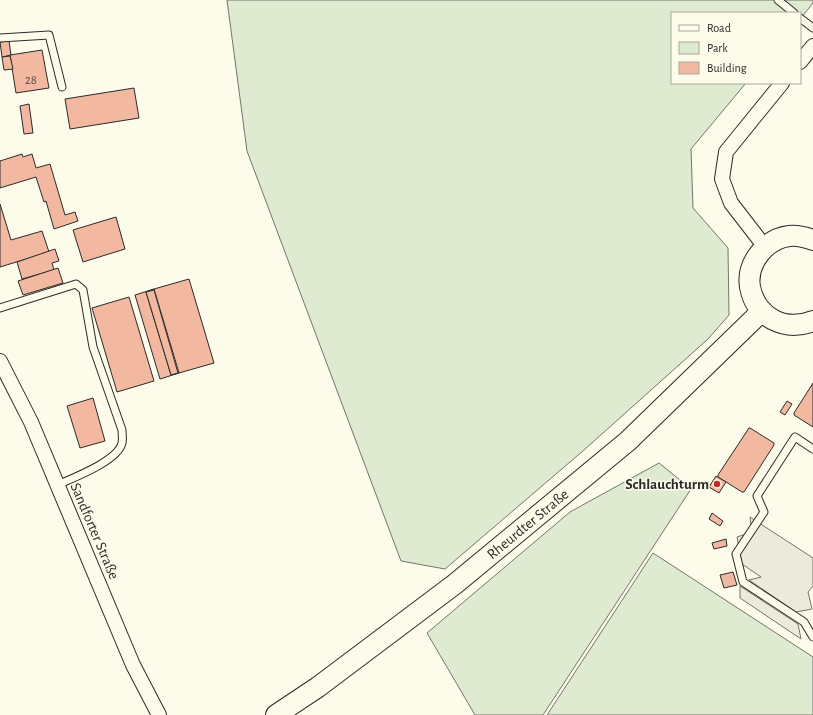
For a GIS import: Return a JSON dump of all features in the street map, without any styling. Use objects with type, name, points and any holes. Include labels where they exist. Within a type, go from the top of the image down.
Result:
[{"type":"main road","points":[[813,240],[802,236],[789,236],[776,240],[765,247],[756,258],[750,279],[750,286],[754,299],[762,311],[774,320],[788,325],[803,325],[813,321]]},
{"type":"main road","name":"Rheurdter Straße","points":[[276,715],[318,687],[455,584],[622,446],[762,311]]},
{"type":"street","points":[[801,61],[813,46]]},
{"type":"street","points":[[765,247],[731,203],[722,179],[726,152],[781,84]]},
{"type":"street","name":"Sandforter Straße","points":[[0,361],[31,422],[133,665],[159,715]]},
{"type":"lane","points":[[778,0],[793,12]]},
{"type":"lane","points":[[801,19],[813,28]]},
{"type":"lane","points":[[0,38],[49,35],[62,87]]},
{"type":"lane","points":[[0,308],[76,284],[82,290],[93,347],[122,430],[122,444],[111,458],[57,485]]},
{"type":"lane","points":[[813,449],[795,437],[757,496],[764,512],[736,554],[743,582],[804,622],[813,637]]},
{"type":"green space","points":[[227,0],[813,0],[813,3],[801,18],[801,12],[671,12],[671,84],[745,84],[691,149],[693,208],[728,248],[729,315],[708,339],[584,450],[445,569],[401,561],[247,151]]},
{"type":"green space","points":[[659,463],[691,489],[543,715],[475,715],[427,633],[570,512]]},
{"type":"green space","points":[[653,553],[813,657],[813,715],[547,715]]},
{"type":"shaded area","points":[[750,517],[813,558],[813,586],[808,592],[812,609],[796,612],[749,580],[761,577],[742,564],[737,537],[752,532]]},
{"type":"shaded area","points":[[740,586],[798,624],[801,639],[740,598]]},
{"type":"building","points":[[9,41],[11,55],[2,57],[0,42]]},
{"type":"building","points":[[42,50],[49,88],[16,93],[10,55]]},
{"type":"building","points":[[10,56],[13,69],[4,70],[2,57]]},
{"type":"building","points":[[134,88],[139,118],[70,129],[65,99]]},
{"type":"building","points":[[29,104],[33,133],[24,134],[20,106]]},
{"type":"building","points":[[22,154],[23,157],[32,154],[36,168],[50,164],[65,215],[75,212],[78,221],[54,229],[46,201],[44,202],[36,177],[0,188],[0,161]]},
{"type":"building","points":[[0,204],[11,240],[42,231],[49,252],[0,267]]},
{"type":"building","points":[[116,217],[125,249],[83,262],[73,230]]},
{"type":"building","points":[[55,249],[59,261],[52,263],[54,270],[22,279],[17,262]]},
{"type":"building","points":[[58,268],[63,283],[23,295],[18,281]]},
{"type":"building","points":[[189,279],[214,363],[179,373],[154,289]]},
{"type":"building","points":[[154,289],[146,292],[171,375],[179,373],[160,379],[135,295]]},
{"type":"building","points":[[154,290],[178,373],[171,375],[146,292]]},
{"type":"building","points":[[129,297],[154,381],[117,392],[92,308]]},
{"type":"building","points":[[813,383],[813,427],[794,415],[794,413]]},
{"type":"building","points":[[93,398],[105,441],[80,448],[67,406]]},
{"type":"building","points":[[787,401],[792,404],[785,415],[780,412]]},
{"type":"building","points":[[749,428],[774,443],[774,445],[744,492],[742,492],[718,477],[718,475]]},
{"type":"building","name":"Schlauchturm","points":[[716,476],[726,482],[719,493],[709,487]]},
{"type":"building","points":[[712,513],[723,521],[720,526],[709,519]]},
{"type":"building","points":[[726,539],[727,546],[714,549],[712,543]]},
{"type":"building","points":[[733,572],[737,585],[724,588],[720,575]]},
{"type":"place","name":"Schlauchturm","points":[[717,484]]}]
